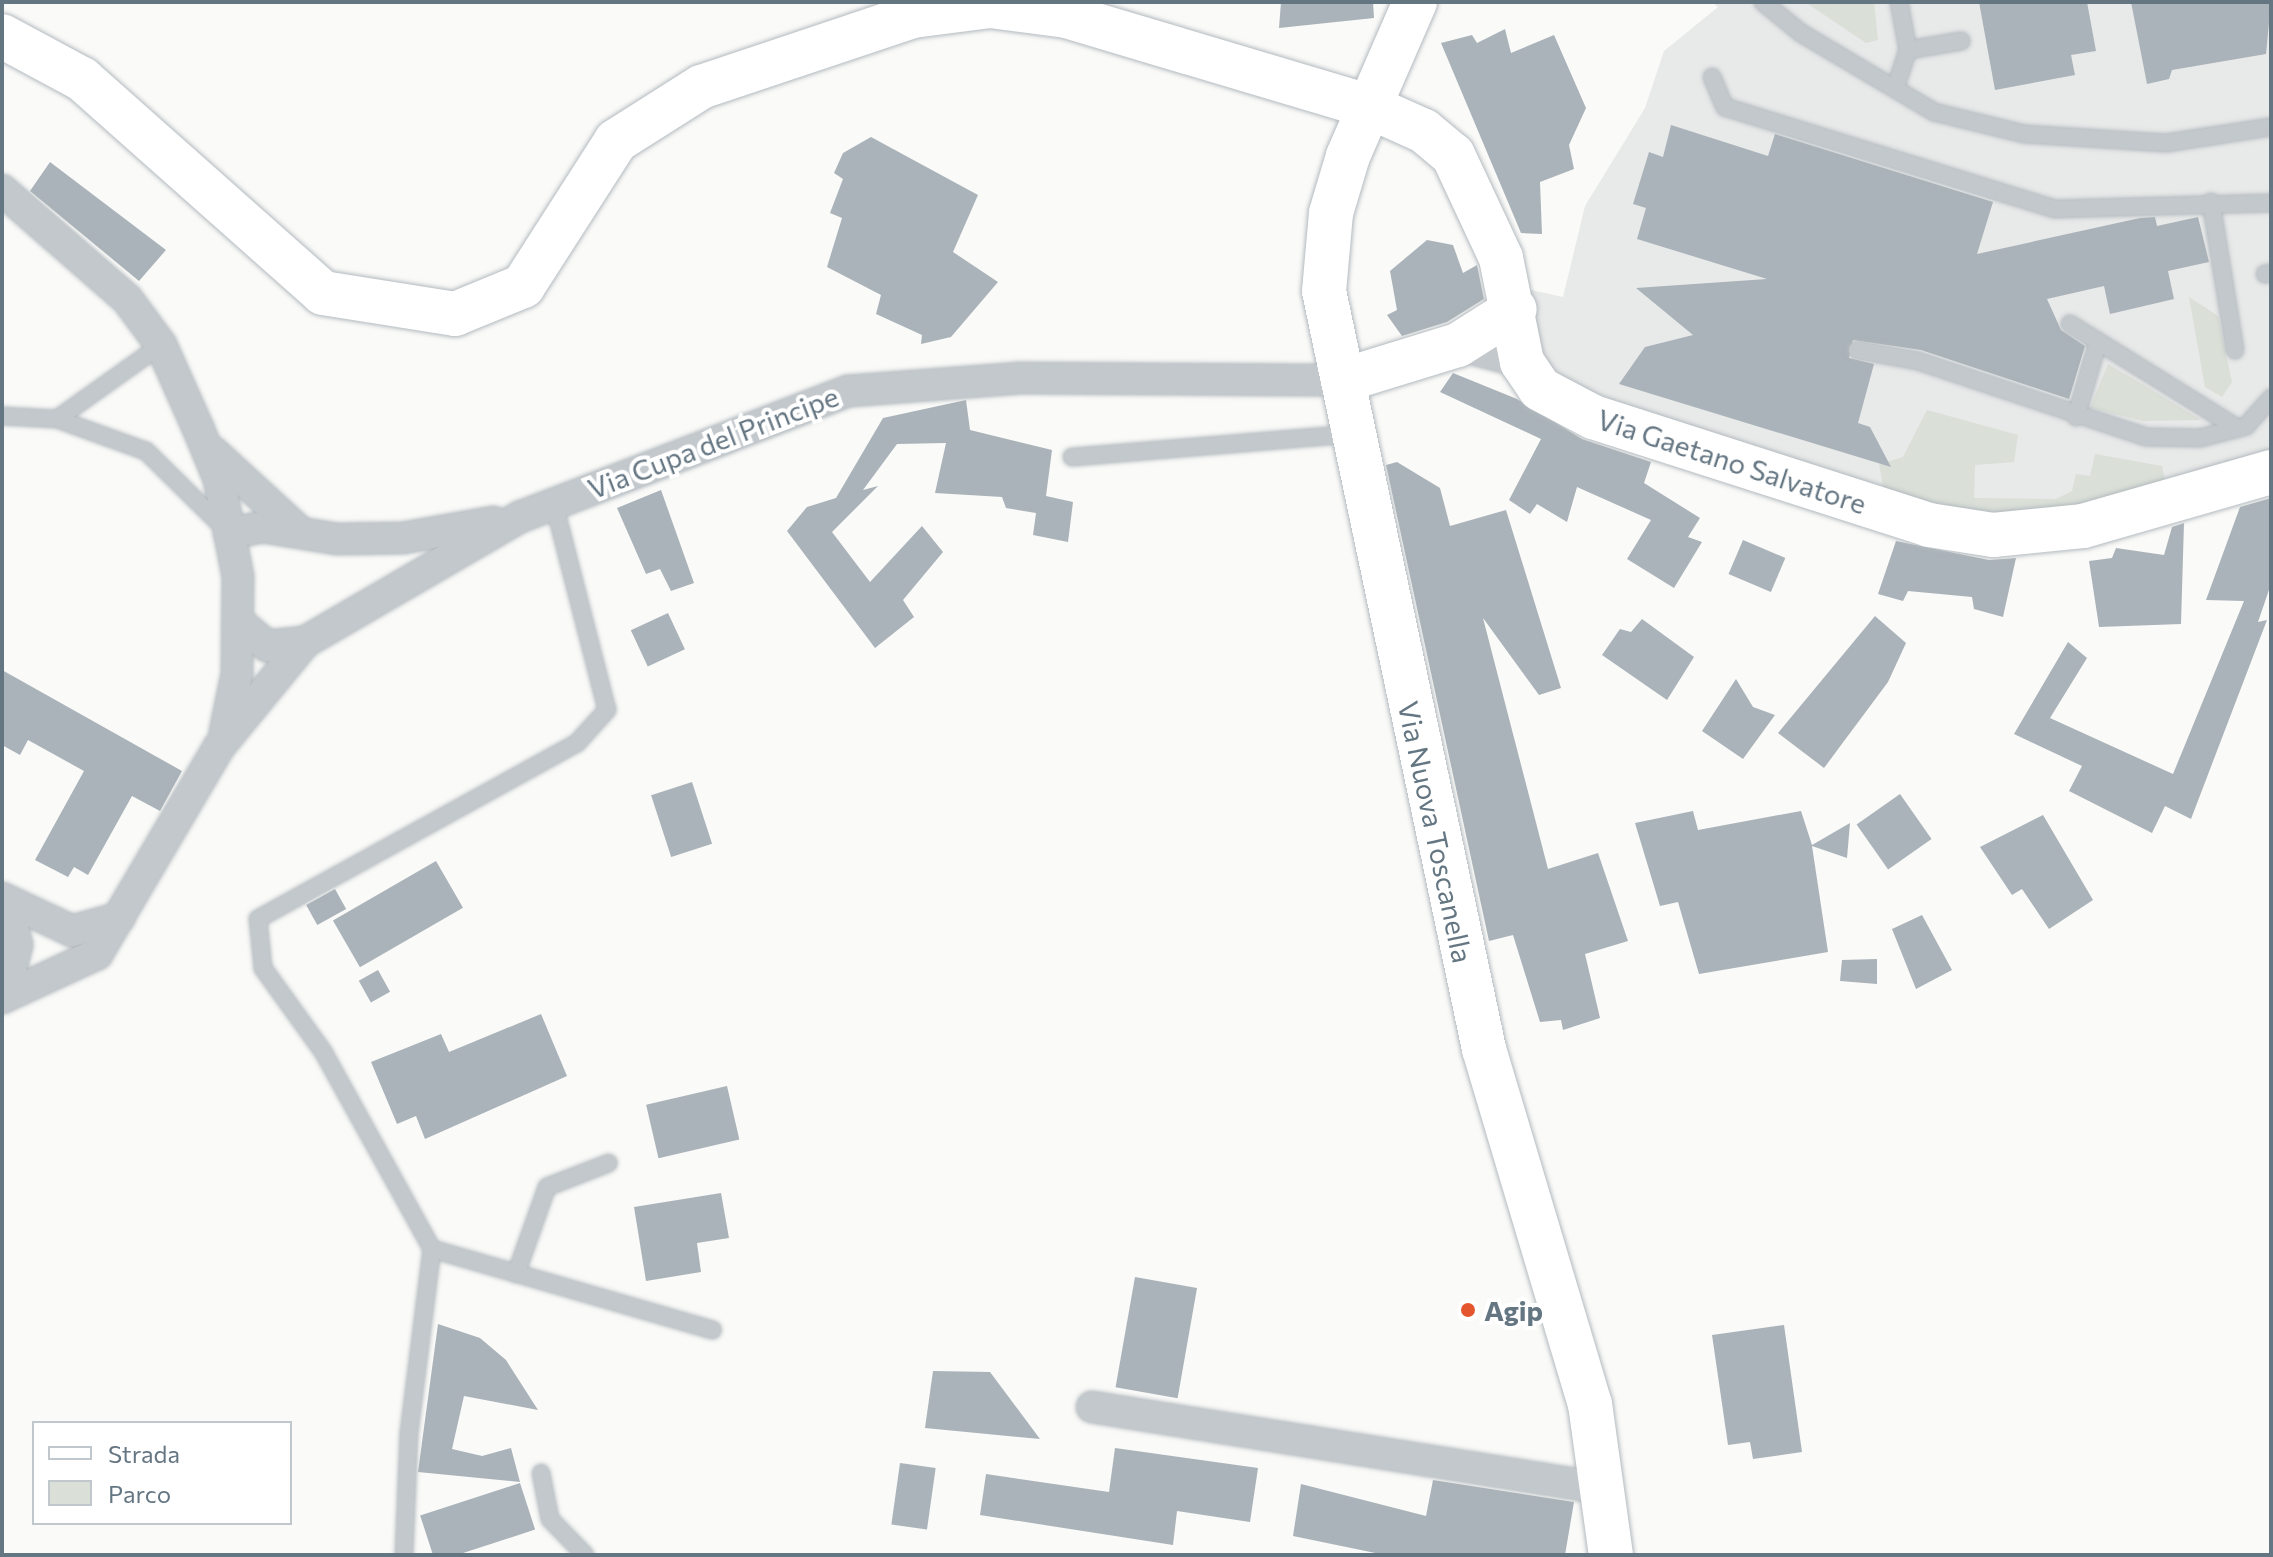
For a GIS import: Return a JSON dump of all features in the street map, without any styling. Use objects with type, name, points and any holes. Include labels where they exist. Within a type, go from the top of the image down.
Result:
[{"type":"main road","name":"Via Nuova Toscanella","points":[[1415,2],[1368,106],[1324,252],[1324,291],[1484,1049],[1590,1404],[1606,1489],[1611,1555]]},
{"type":"main road","points":[[2,36],[82,79],[323,293],[455,314],[523,286],[616,141],[657,111],[729,77],[913,16],[990,6],[1066,16],[1368,106],[1424,131],[1453,155],[1501,258],[1515,309],[1522,362]]},
{"type":"main road","points":[[1344,380],[1458,345],[1515,309]]},
{"type":"main road","name":"Via Gaetano Salvatore","points":[[1522,362],[1540,389],[1593,417],[1929,525],[1993,535],[2083,526],[2271,472]]},
{"type":"street","name":"Via Cupa del Principe","points":[[2,190],[83,254],[161,345],[205,445],[229,533],[241,624],[232,715],[219,747],[97,954],[3,998]]},
{"type":"street","points":[[1458,345],[1522,362]]},
{"type":"street","name":"Via Cupa del Principe","points":[[219,747],[305,642],[411,576],[520,517],[848,391],[1019,378],[1344,380]]},
{"type":"street","points":[[205,445],[299,531]]},
{"type":"street","points":[[229,533],[299,531],[403,538],[520,517]]},
{"type":"street","points":[[403,538],[414,558],[411,576]]},
{"type":"street","points":[[241,624],[267,646],[305,642]]},
{"type":"street","points":[[4,899],[72,931],[119,918]]},
{"type":"street","points":[[3,998],[17,945],[4,899]]},
{"type":"street","points":[[1092,1407],[1606,1489]]},
{"type":"lane","points":[[1763,2],[1934,112],[2079,141],[2166,143],[2271,127]]},
{"type":"lane","points":[[1895,89],[1908,50],[1899,2]]},
{"type":"lane","points":[[1908,50],[1961,41]]},
{"type":"lane","points":[[1712,77],[1725,107],[2054,209],[2211,202],[2271,203]]},
{"type":"lane","points":[[2211,202],[2235,350]]},
{"type":"lane","points":[[2070,324],[2237,428]]},
{"type":"lane","points":[[2076,417],[2098,342]]},
{"type":"lane","points":[[57,419],[161,345]]},
{"type":"lane","points":[[1857,350],[1918,361],[2076,417],[2147,437],[2200,438],[2237,428],[2271,398]]},
{"type":"lane","points":[[2,416],[57,419],[146,451],[229,533]]},
{"type":"lane","points":[[1072,457],[1355,434]]},
{"type":"lane","points":[[404,1555],[409,1433],[432,1249],[324,1053],[263,968],[258,919],[577,743],[607,710],[590,665],[554,503]]},
{"type":"lane","points":[[516,1274],[547,1187],[609,1163]]},
{"type":"lane","points":[[432,1249],[713,1330]]},
{"type":"lane","points":[[541,1473],[550,1519],[585,1555]]},
{"type":"shaded area","points":[[1712,2],[2271,2],[2271,465],[2084,514],[1885,497],[1580,391],[1545,362],[1529,320],[1531,290],[1563,297],[1585,206],[1645,108],[1664,51],[1718,7]]},
{"type":"green space","points":[[1805,2],[1874,2],[1878,40],[1866,43]]},
{"type":"green space","points":[[2189,297],[2218,316],[2232,382],[2222,397],[2205,387]]},
{"type":"green space","points":[[2108,364],[2201,420],[2143,421],[2090,408]]},
{"type":"green space","points":[[1927,410],[2018,435],[2014,462],[1975,465],[1974,498],[2056,499],[2072,491],[2076,474],[2090,476],[2095,454],[2162,466],[2165,481],[2077,514],[1963,515],[1885,497],[1879,464],[1903,457]]},
{"type":"building","points":[[1281,2],[1373,2],[1374,18],[1279,28]]},
{"type":"building","points":[[1979,2],[2087,2],[2096,51],[2071,55],[2075,75],[1995,90]]},
{"type":"building","points":[[2131,2],[2271,2],[2266,54],[2172,70],[2169,79],[2147,84]]},
{"type":"building","points":[[1505,29],[1511,53],[1554,35],[1586,108],[1569,145],[1574,169],[1540,182],[1542,234],[1521,233],[1441,43],[1472,35],[1477,43]]},
{"type":"building","points":[[1671,125],[1768,156],[1775,134],[1993,202],[1977,254],[2140,218],[2155,217],[2157,226],[2198,217],[2209,262],[2168,271],[2174,299],[2110,314],[2104,286],[2047,299],[2061,330],[2085,346],[2069,399],[1921,350],[1853,340],[1849,358],[1874,364],[1858,423],[1870,427],[1891,467],[1619,384],[1645,347],[1693,335],[1636,288],[1767,279],[1637,239],[1646,208],[1633,204],[1649,152],[1663,157]]},
{"type":"building","points":[[871,137],[978,195],[953,252],[998,282],[951,337],[921,344],[922,335],[876,314],[881,295],[827,267],[842,218],[830,213],[843,179],[834,173],[843,153]]},
{"type":"building","points":[[50,162],[166,250],[139,281],[30,191]]},
{"type":"building","points":[[1427,240],[1453,245],[1463,273],[1477,265],[1484,299],[1447,322],[1402,336],[1387,315],[1397,310],[1390,271]]},
{"type":"building","points":[[1453,373],[1517,399],[1582,439],[1651,462],[1644,483],[1700,518],[1688,537],[1702,542],[1674,588],[1627,559],[1651,520],[1577,487],[1567,522],[1537,504],[1530,514],[1509,500],[1541,439],[1440,392]]},
{"type":"building","points":[[966,400],[970,430],[1052,450],[1046,496],[1073,502],[1068,542],[1033,535],[1036,513],[1006,508],[1002,497],[935,493],[946,443],[897,444],[863,490],[878,486],[832,532],[870,582],[922,526],[943,552],[903,600],[914,617],[875,648],[787,531],[807,507],[836,498],[883,418]]},
{"type":"building","points":[[1397,462],[1440,488],[1450,526],[1506,510],[1561,688],[1539,695],[1483,618],[1548,869],[1598,853],[1628,941],[1585,954],[1600,1018],[1563,1030],[1561,1020],[1540,1022],[1513,935],[1489,941],[1386,465]]},
{"type":"building","points":[[661,490],[694,583],[671,591],[660,569],[646,574],[617,508]]},
{"type":"building","points":[[2271,498],[2271,584],[2258,622],[2267,620],[2191,819],[2165,806],[2152,833],[2069,791],[2082,766],[2014,734],[2068,642],[2087,658],[2050,718],[2173,774],[2244,601],[2206,600],[2240,507]]},
{"type":"building","points":[[2184,523],[2181,624],[2099,627],[2089,561],[2112,558],[2116,548],[2164,555],[2172,527]]},
{"type":"building","points":[[1743,540],[1785,558],[1771,592],[1729,574]]},
{"type":"building","points":[[1896,541],[1989,560],[2016,558],[2003,617],[1974,609],[1972,597],[1908,591],[1903,601],[1878,594]]},
{"type":"building","points":[[668,613],[685,649],[648,667],[631,630]]},
{"type":"building","points":[[1875,616],[1906,643],[1888,682],[1824,768],[1778,733]]},
{"type":"building","points":[[1642,619],[1694,657],[1667,700],[1602,655],[1620,629],[1631,632]]},
{"type":"building","points":[[2,670],[182,771],[160,811],[132,796],[88,875],[74,867],[68,877],[35,860],[84,771],[28,740],[20,755],[2,745]]},
{"type":"building","points":[[1736,679],[1753,707],[1775,715],[1743,759],[1702,731]]},
{"type":"building","points":[[692,782],[712,844],[671,857],[651,795]]},
{"type":"building","points":[[1900,794],[1932,839],[1888,869],[1857,824]]},
{"type":"building","points":[[1693,811],[1698,830],[1801,811],[1812,845],[1850,823],[1847,858],[1812,846],[1828,952],[1699,974],[1678,902],[1660,906],[1635,823]]},
{"type":"building","points":[[2043,815],[2093,900],[2049,929],[2022,889],[2012,895],[1980,847]]},
{"type":"building","points":[[436,861],[463,908],[360,967],[333,920]]},
{"type":"building","points":[[335,889],[346,909],[317,925],[306,905]]},
{"type":"building","points":[[1922,915],[1952,970],[1916,989],[1892,929]]},
{"type":"building","points":[[1877,959],[1877,984],[1840,981],[1842,960]]},
{"type":"building","points":[[378,970],[390,992],[371,1003],[359,981]]},
{"type":"building","points":[[541,1014],[567,1076],[425,1139],[416,1116],[397,1124],[371,1062],[441,1034],[449,1052]]},
{"type":"building","points":[[727,1086],[739,1140],[658,1158],[646,1105]]},
{"type":"building","points":[[721,1193],[729,1238],[697,1243],[701,1272],[646,1281],[634,1207]]},
{"type":"building","points":[[1135,1277],[1197,1288],[1178,1398],[1116,1387]]},
{"type":"building","points":[[438,1324],[480,1338],[506,1360],[538,1410],[464,1396],[452,1449],[482,1456],[511,1448],[520,1482],[418,1472]]},
{"type":"building","points":[[1784,1325],[1802,1452],[1753,1459],[1750,1442],[1728,1445],[1712,1335]]},
{"type":"building","points":[[933,1371],[990,1372],[1040,1439],[925,1428]]},
{"type":"building","points":[[1115,1448],[1258,1468],[1250,1522],[1177,1511],[1173,1545],[980,1515],[986,1474],[1109,1492]]},
{"type":"building","points":[[900,1463],[936,1468],[927,1529],[891,1524]]},
{"type":"building","points":[[1433,1480],[1574,1502],[1565,1555],[1385,1555],[1293,1536],[1301,1484],[1426,1516]]},
{"type":"building","points":[[520,1483],[535,1530],[457,1555],[433,1555],[420,1515]]},
{"type":"place","name":"Agip","points":[[1468,1310]]}]
